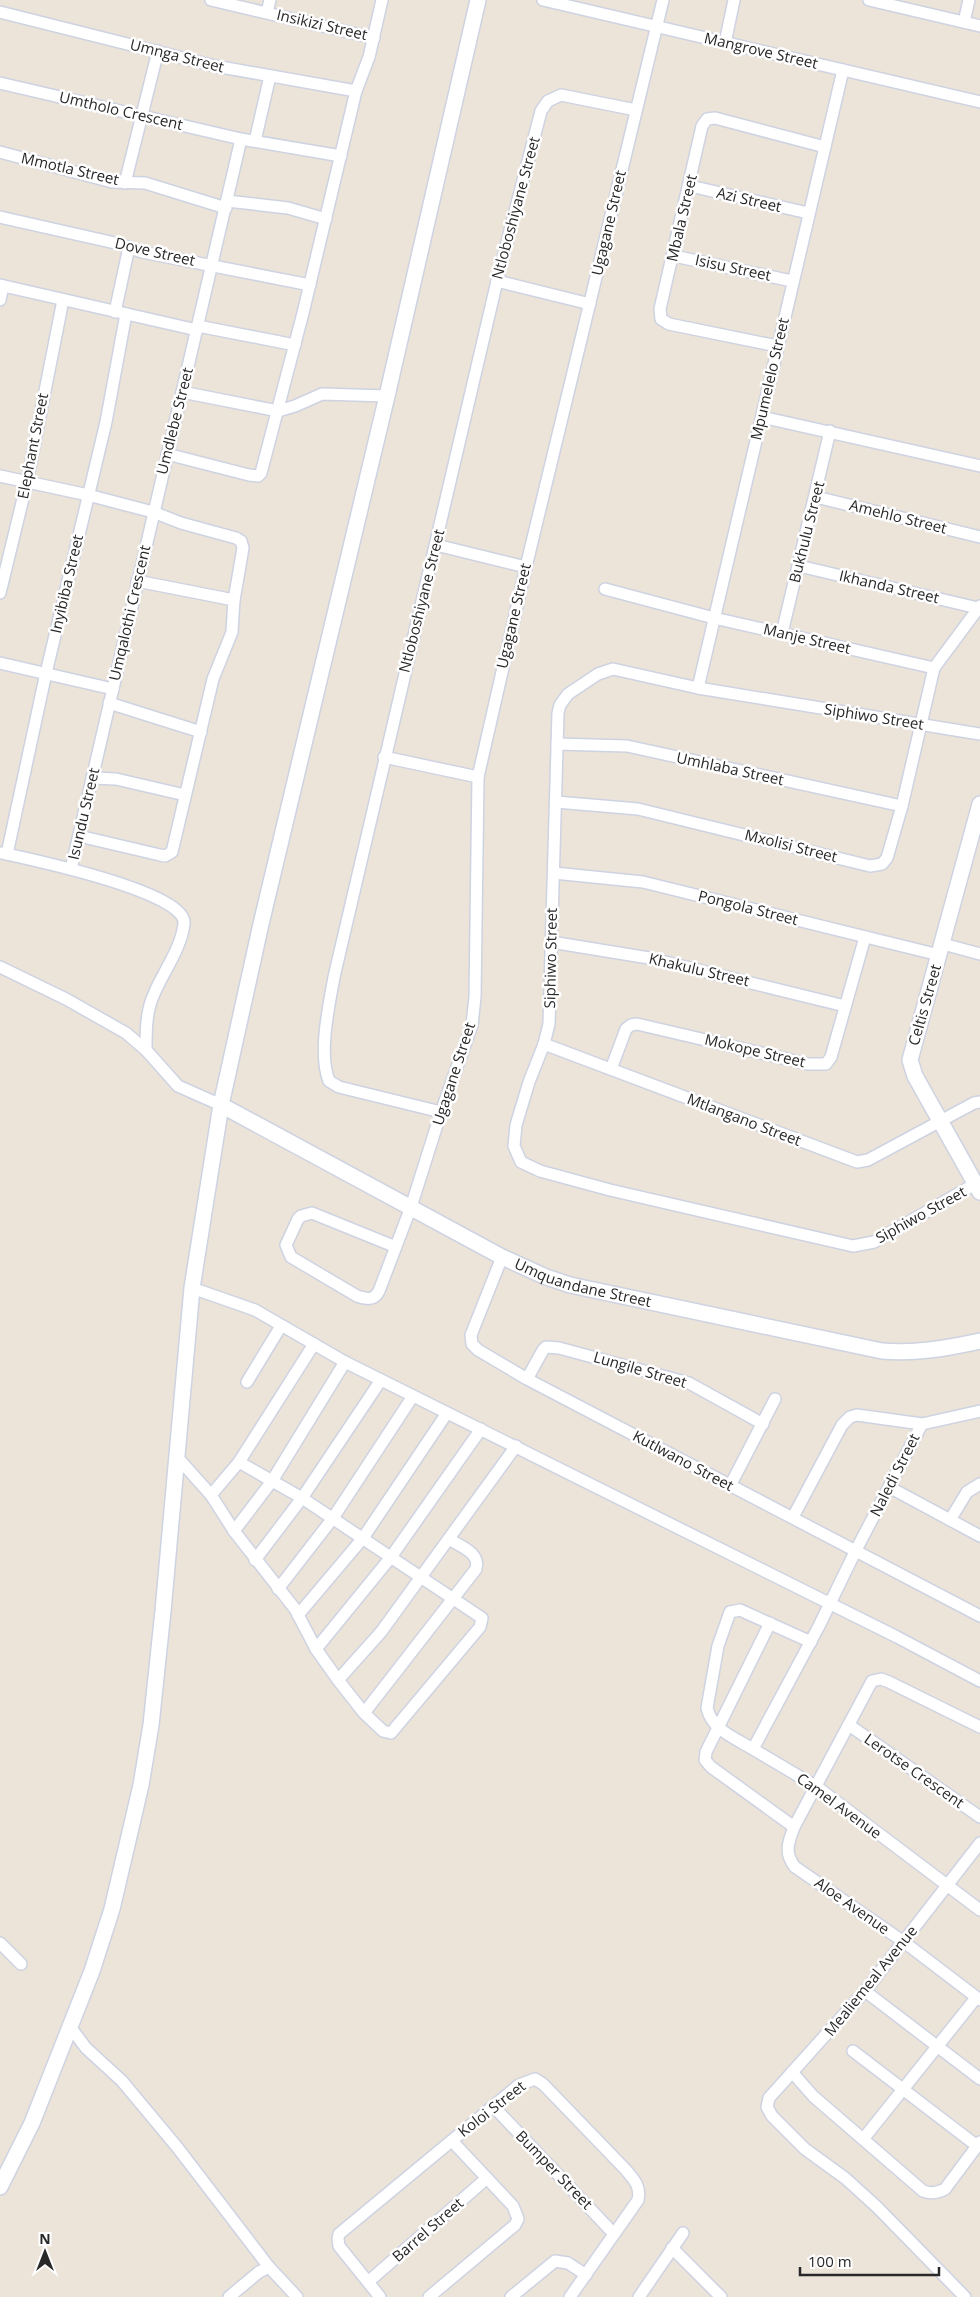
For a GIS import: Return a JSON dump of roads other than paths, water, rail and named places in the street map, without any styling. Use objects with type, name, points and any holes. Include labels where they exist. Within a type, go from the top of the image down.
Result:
[{"type":"street","name":"Insikizi Street","points":[[211,0],[374,38]]},
{"type":"street","points":[[267,12],[270,0]]},
{"type":"street","points":[[167,454],[249,475],[258,476],[263,468],[310,285],[356,91],[374,38],[382,0]]},
{"type":"street","points":[[0,2187],[32,2123],[71,2028],[112,1909],[147,1755],[164,1611],[192,1288],[221,1105],[318,679],[387,396],[478,0]]},
{"type":"street","name":"Mangrove Street","points":[[542,0],[980,102]]},
{"type":"street","name":"Ugagane Street","points":[[396,1247],[312,1213],[301,1216],[298,1219],[286,1245],[288,1254],[291,1257],[357,1296],[367,1299],[374,1297],[380,1291],[411,1207],[473,1019],[478,778],[526,567],[663,0]]},
{"type":"street","points":[[724,43],[734,0]]},
{"type":"street","points":[[869,0],[980,26]]},
{"type":"street","points":[[964,22],[969,0]]},
{"type":"street","name":"Umnga Street","points":[[0,12],[215,66],[356,91]]},
{"type":"street","points":[[125,183],[158,52]]},
{"type":"street","name":"Mpumelelo Street","points":[[698,688],[843,70]]},
{"type":"street","points":[[255,141],[270,76]]},
{"type":"street","name":"Umtholo Crescent","points":[[0,83],[241,139],[341,156]]},
{"type":"street","name":"Ntloboshiyane Street","points":[[441,1112],[339,1087],[329,1081],[326,1073],[327,1018],[334,976],[497,280],[544,106],[548,101],[561,95],[636,110]]},
{"type":"street","name":"Mbala Street","points":[[777,346],[664,322],[661,319],[660,309],[674,256],[702,126],[707,119],[715,118],[825,147]]},
{"type":"street","points":[[197,328],[241,139]]},
{"type":"street","name":"Mmotla Street","points":[[0,152],[112,182],[145,183],[226,205],[288,208],[326,219]]},
{"type":"street","name":"Azi Street","points":[[690,186],[808,213]]},
{"type":"street","name":"Dove Street","points":[[0,217],[129,246],[142,252],[310,285]]},
{"type":"street","name":"Inyibiba Street","points":[[4,853],[111,400],[129,246]]},
{"type":"street","name":"Isisu Street","points":[[674,256],[792,281]]},
{"type":"street","points":[[497,280],[590,304]]},
{"type":"street","points":[[0,300],[2,286],[121,313],[295,345]]},
{"type":"street","name":"Elephant Street","points":[[0,592],[27,482],[63,300]]},
{"type":"street","name":"Umdlebe Street","points":[[153,512],[197,328]]},
{"type":"street","points":[[182,392],[278,411],[322,394],[387,396]]},
{"type":"street","points":[[762,416],[980,466]]},
{"type":"street","name":"Bukhulu Street","points":[[782,633],[830,432]]},
{"type":"street","points":[[0,476],[88,495],[153,512],[241,541],[242,558],[234,600],[232,632],[213,679],[174,848],[168,855],[160,855],[78,836]]},
{"type":"street","name":"Amehlo Street","points":[[816,497],[980,537]]},
{"type":"street","name":"Umqalothi Crescent","points":[[0,663],[113,689],[153,512]]},
{"type":"street","points":[[436,545],[526,567]]},
{"type":"street","name":"Ikhanda Street","points":[[799,566],[979,607]]},
{"type":"street","points":[[137,581],[234,600]]},
{"type":"street","name":"Manje Street","points":[[605,590],[714,618],[934,668]]},
{"type":"street","points":[[934,668],[979,607]]},
{"type":"street","name":"Mxolisi Street","points":[[556,802],[638,809],[870,866],[882,864],[887,858],[902,806],[934,668]]},
{"type":"street","name":"Siphiwo Street","points":[[977,1188],[874,1242],[853,1246],[610,1190],[540,1171],[521,1162],[515,1150],[514,1138],[519,1111],[544,1044],[550,1009],[558,713],[563,699],[568,694],[606,670],[620,670],[698,688],[980,734]]},
{"type":"street","name":"Isundu Street","points":[[4,853],[71,869],[113,689]]},
{"type":"street","points":[[109,703],[201,732]]},
{"type":"street","name":"Umhlaba Street","points":[[557,744],[627,746],[902,806]]},
{"type":"street","points":[[384,757],[478,778]]},
{"type":"street","points":[[92,778],[116,779],[185,795]]},
{"type":"street","name":"Celtis Street","points":[[977,1188],[915,1076],[910,1060],[980,804]]},
{"type":"street","points":[[71,869],[159,899],[178,910],[183,916],[184,926],[180,939],[153,995],[149,1010],[146,1050]]},
{"type":"street","name":"Pongola Street","points":[[554,873],[643,882],[866,937],[980,954]]},
{"type":"street","name":"Mokope Street","points":[[611,1069],[626,1029],[630,1025],[637,1024],[808,1064],[822,1065],[829,1061],[831,1057],[866,937]]},
{"type":"street","name":"Khakulu Street","points":[[551,942],[649,958],[845,1006]]},
{"type":"street","points":[[0,967],[102,1018],[126,1033],[146,1050],[178,1086],[221,1105]]},
{"type":"street","name":"Mtlangano Street","points":[[544,1044],[857,1162],[868,1160],[940,1121],[980,1102]]},
{"type":"street","name":"Umquandane Street","points":[[221,1105],[502,1257],[546,1277],[570,1285],[882,1351],[905,1353],[929,1351],[980,1341]]},
{"type":"street","name":"Kutlwano Street","points":[[502,1257],[471,1335],[472,1344],[478,1350],[527,1379],[980,1616]]},
{"type":"street","points":[[192,1288],[239,1303],[345,1362],[516,1446],[980,1681]]},
{"type":"street","points":[[247,1382],[281,1326]]},
{"type":"street","points":[[211,1494],[239,1462],[314,1344]]},
{"type":"street","name":"Lungile Street","points":[[527,1379],[542,1350],[546,1347],[559,1348],[689,1383],[763,1424]]},
{"type":"street","points":[[234,1531],[272,1480],[345,1362]]},
{"type":"street","points":[[255,1560],[302,1498],[381,1380]]},
{"type":"street","points":[[278,1589],[333,1518],[413,1396]]},
{"type":"street","points":[[730,1486],[776,1399]]},
{"type":"street","name":"Naledi Street","points":[[855,1552],[922,1424],[980,1411]]},
{"type":"street","points":[[298,1615],[363,1538],[447,1413]]},
{"type":"street","points":[[793,1517],[842,1425],[850,1417],[857,1415],[922,1424]]},
{"type":"street","points":[[316,1649],[391,1557],[481,1429]]},
{"type":"street","points":[[338,1680],[370,1646],[516,1446]]},
{"type":"street","points":[[178,1457],[211,1494],[234,1531],[298,1615],[316,1649],[338,1680],[364,1713],[385,1733],[391,1733],[480,1627],[482,1621],[480,1616],[302,1498],[239,1462]]},
{"type":"street","points":[[950,1520],[967,1492],[972,1487],[980,1484]]},
{"type":"street","points":[[889,1487],[980,1536]]},
{"type":"street","points":[[364,1713],[474,1572],[478,1563],[474,1555],[449,1539]]},
{"type":"street","points":[[753,1749],[811,1642],[855,1552]]},
{"type":"street","points":[[718,1728],[708,1715],[707,1700],[718,1646],[727,1616],[731,1611],[740,1610],[811,1642]]},
{"type":"street","points":[[770,1623],[706,1752],[707,1763],[794,1827]]},
{"type":"street","name":"Aloe Avenue","points":[[978,1999],[904,1942],[795,1868],[789,1860],[787,1846],[794,1827],[872,1681],[881,1679],[980,1727]]},
{"type":"street","name":"Lerotse Crescent","points":[[849,1725],[980,1817]]},
{"type":"street","name":"Camel Avenue","points":[[718,1728],[817,1787],[980,1910]]},
{"type":"street","name":"Mealiemeal Avenue","points":[[964,2297],[877,2207],[849,2182],[805,2149],[772,2116],[767,2107],[768,2101],[792,2072],[865,1991],[980,1843]]},
{"type":"street","points":[[0,1943],[21,1964]]},
{"type":"street","points":[[865,1991],[980,2079]]},
{"type":"street","points":[[864,2138],[936,2046],[978,1999]]},
{"type":"street","points":[[71,2028],[86,2048],[122,2081],[177,2147],[269,2267],[297,2297]]},
{"type":"street","points":[[792,2072],[813,2096],[923,2190],[932,2193],[945,2188],[979,2144],[853,2051]]},
{"type":"street","name":"Koloi Street","points":[[380,2297],[339,2246],[339,2234],[493,2106],[524,2082],[535,2079],[540,2081],[626,2170],[638,2185],[640,2192],[638,2200],[570,2297]]},
{"type":"street","name":"Bumper Street","points":[[493,2106],[614,2234]]},
{"type":"street","points":[[430,2297],[517,2221],[518,2216],[513,2206],[452,2141]]},
{"type":"street","name":"Barrel Street","points":[[368,2282],[487,2178]]},
{"type":"street","points":[[643,2295],[683,2232]]},
{"type":"street","points":[[672,2248],[721,2297]]},
{"type":"street","points":[[511,2297],[555,2261],[568,2263],[586,2275]]},
{"type":"street","points":[[228,2297],[259,2272],[269,2267]]}]
